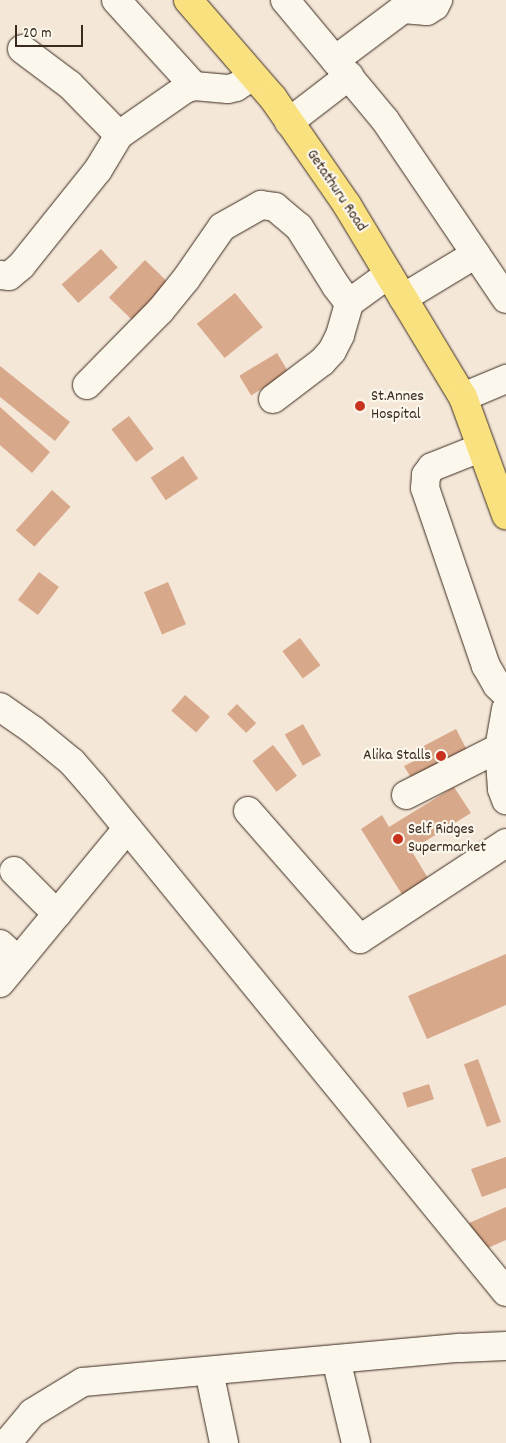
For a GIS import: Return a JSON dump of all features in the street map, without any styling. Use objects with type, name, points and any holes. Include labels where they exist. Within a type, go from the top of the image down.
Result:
[{"type":"main road","name":"Getathuru Road","points":[[188,0],[253,76],[289,122],[347,205],[462,397],[480,448],[500,479],[506,515]]},
{"type":"street","points":[[116,0],[194,86]]},
{"type":"street","points":[[285,0],[385,120],[506,299]]},
{"type":"street","points":[[289,122],[403,9],[427,12],[435,6],[438,0]]},
{"type":"street","points":[[22,49],[70,85],[119,135]]},
{"type":"street","points":[[0,275],[8,276],[21,266],[98,170],[119,135],[178,94],[194,86],[228,89],[236,87],[253,76]]},
{"type":"street","points":[[87,385],[160,311],[186,280],[222,227],[261,205],[275,207],[299,227],[336,286],[349,303]]},
{"type":"street","points":[[403,298],[476,254]]},
{"type":"street","points":[[273,399],[306,376],[332,351],[340,335],[349,303],[389,274]]},
{"type":"street","points":[[462,397],[506,379]]},
{"type":"street","points":[[480,448],[432,467],[426,475],[425,488],[486,666],[497,685],[506,694]]},
{"type":"street","points":[[0,707],[33,730],[72,762],[506,1292]]},
{"type":"street","points":[[506,709],[499,748],[502,789],[506,800]]},
{"type":"street","points":[[406,794],[499,748]]},
{"type":"street","points":[[248,812],[360,939],[506,843]]},
{"type":"street","points":[[0,983],[9,952],[57,914],[127,829]]},
{"type":"street","points":[[14,871],[57,914]]},
{"type":"street","points":[[7,1443],[32,1413],[83,1382],[460,1348],[506,1346]]},
{"type":"street","points":[[336,1359],[356,1443]]},
{"type":"street","points":[[209,1371],[224,1443]]},
{"type":"building","points":[[101,249],[118,268],[78,303],[62,284]]},
{"type":"building","points":[[145,260],[168,282],[132,320],[109,297]]},
{"type":"building","points":[[235,293],[263,327],[225,358],[197,324]]},
{"type":"building","points":[[277,353],[289,373],[251,395],[239,376]]},
{"type":"building","points":[[0,366],[70,422],[55,441],[0,397]]},
{"type":"building","points":[[0,407],[50,452],[32,473],[0,445]]},
{"type":"building","points":[[129,416],[154,449],[136,462],[111,429]]},
{"type":"building","points":[[183,456],[198,478],[166,500],[151,478]]},
{"type":"building","points":[[52,490],[71,507],[34,547],[16,530]]},
{"type":"building","points":[[39,572],[59,587],[38,615],[18,600]]},
{"type":"building","points":[[168,582],[186,624],[162,635],[144,592]]},
{"type":"building","points":[[300,638],[320,665],[303,678],[282,651]]},
{"type":"building","points":[[185,695],[210,717],[196,732],[171,711]]},
{"type":"building","points":[[237,704],[256,723],[246,733],[227,714]]},
{"type":"building","points":[[303,724],[321,755],[303,766],[285,734]]},
{"type":"building","name":"Alika Stalls","points":[[456,729],[469,754],[414,783],[404,766],[418,759],[414,751]]},
{"type":"building","points":[[273,745],[297,776],[277,792],[253,761]]},
{"type":"building","name":"Self Ridges Supermarket","points":[[454,787],[471,813],[411,850],[429,880],[403,896],[361,829],[382,815],[389,827]]},
{"type":"building","points":[[506,954],[506,1005],[427,1039],[408,996]]},
{"type":"building","points":[[478,1059],[501,1122],[487,1127],[464,1064]]},
{"type":"building","points":[[429,1084],[434,1099],[407,1108],[402,1093]]},
{"type":"building","points":[[506,1157],[506,1188],[482,1197],[471,1169]]},
{"type":"building","points":[[506,1207],[506,1240],[481,1251],[469,1223]]},
{"type":"place","name":"St.Annes Hospital","points":[[360,406]]},
{"type":"place","name":"Alika Stalls","points":[[441,756]]},
{"type":"place","name":"Self Ridges Supermarket","points":[[398,839]]}]
